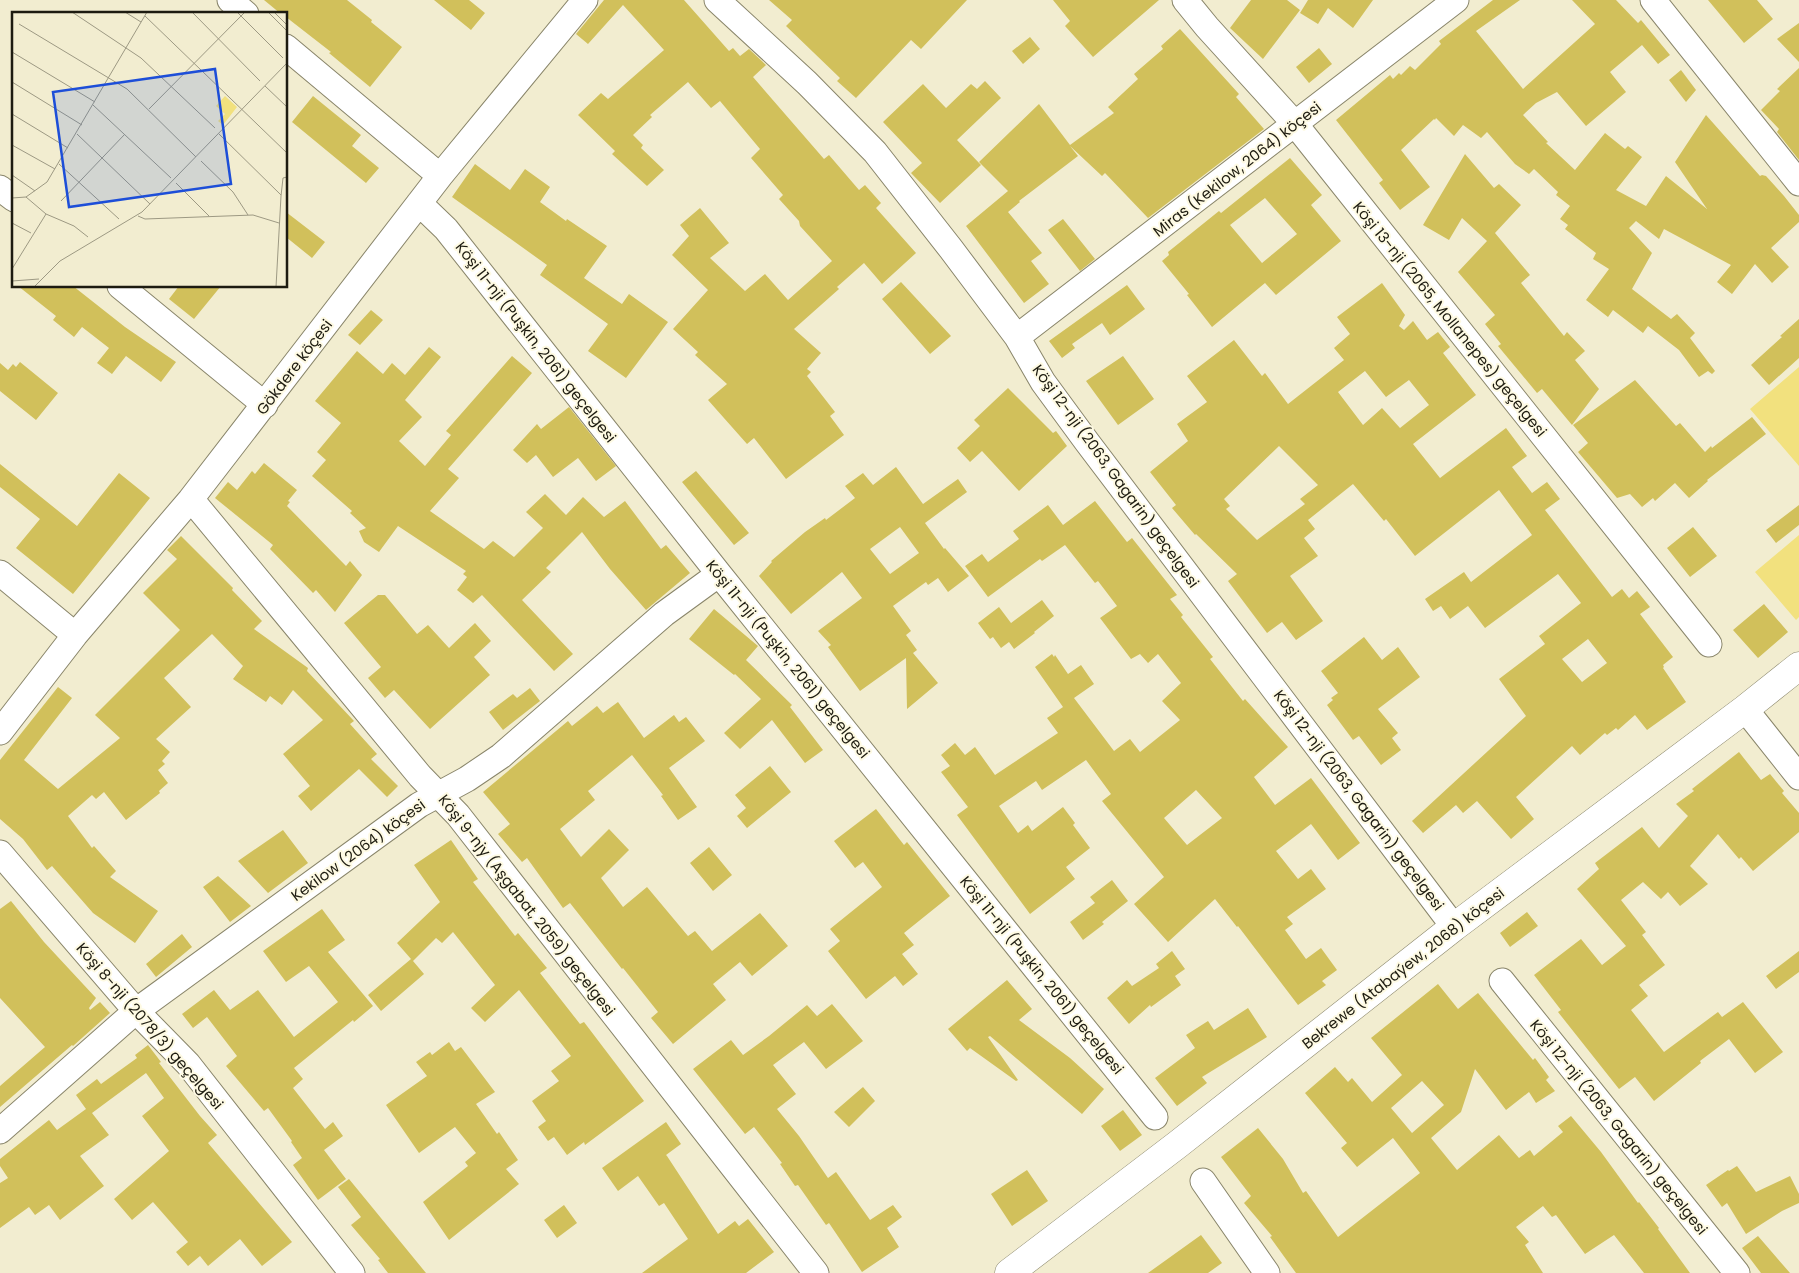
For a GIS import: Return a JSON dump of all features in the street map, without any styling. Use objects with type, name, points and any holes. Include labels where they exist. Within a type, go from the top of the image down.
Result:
[{"type":"main road","name":"Bekrewe (Atabaýew, 2068) köçesi","points":[[1009,1273],[1177,1145],[1454,927],[1745,709],[1799,666]]},
{"type":"street","points":[[230,0],[244,12]]},
{"type":"street","name":"Gökdere köçesi","points":[[0,732],[75,635],[192,499],[440,176],[585,0]]},
{"type":"street","name":"Köşi 12-nji (2063, Gagarin) geçelgesi","points":[[718,0],[807,83],[876,152],[1017,337],[1043,382],[1087,442],[1454,927]]},
{"type":"street","name":"Köşi 13-nji (2065, Mollanepes) geçelgesi","points":[[1185,0],[1207,28],[1295,124],[1709,644]]},
{"type":"street","name":"Miras (Kekilow, 2064) köçesi","points":[[1017,337],[1456,0]]},
{"type":"street","points":[[1653,0],[1799,184]]},
{"type":"street","points":[[288,49],[440,176]]},
{"type":"street","points":[[0,188],[12,197]]},
{"type":"street","name":"Köşi 11-nji (Puşkin, 2061) geçelgesi","points":[[419,203],[446,229],[719,574],[1155,1117]]},
{"type":"street","points":[[122,288],[265,406]]},
{"type":"street","name":"Köşi 9-njy (Aşgabat, 2059) geçelgesi","points":[[192,499],[420,776],[464,822],[816,1273]]},
{"type":"street","points":[[0,573],[75,635]]},
{"type":"street","name":"Kekilow (2064) köçesi","points":[[0,1131],[136,1011],[418,805],[467,779],[500,756],[664,614],[719,574]]},
{"type":"street","points":[[1745,709],[1799,777]]},
{"type":"street","name":"Köşi 8-nji (2078/3) geçelgesi","points":[[0,853],[136,1011],[188,1064],[352,1273]]},
{"type":"street","name":"Köşi 12-nji (2063, Gagarin) geçelgesi","points":[[1502,981],[1736,1273]]},
{"type":"street","points":[[1202,1181],[1267,1273]]},
{"type":"shaded area","points":[[1799,367],[1799,466],[1750,409]]},
{"type":"shaded area","points":[[1799,535],[1799,617],[1796,620],[1755,572]]},
{"type":"building","points":[[264,0],[347,0],[402,47],[370,87],[329,53],[331,52],[288,19],[288,12],[279,12]]},
{"type":"building","points":[[434,0],[469,0],[485,13],[471,30]]},
{"type":"building","points":[[604,0],[684,0],[729,51],[733,48],[740,56],[749,49],[766,65],[753,77],[824,159],[829,155],[859,190],[865,185],[881,203],[876,208],[916,253],[882,284],[864,263],[837,287],[839,289],[794,329],[821,353],[807,369],[811,372],[807,376],[835,412],[830,416],[844,435],[786,479],[754,438],[747,444],[708,400],[727,384],[695,355],[698,352],[673,329],[708,290],[672,255],[689,236],[680,225],[700,208],[729,243],[710,258],[745,291],[765,274],[788,300],[832,261],[800,226],[799,221],[779,199],[783,195],[751,158],[760,149],[720,101],[711,108],[688,82],[650,115],[652,117],[633,135],[643,145],[641,148],[664,170],[647,186],[612,154],[615,151],[578,115],[601,93],[608,99],[664,50],[623,5],[588,44],[576,34]]},
{"type":"building","points":[[769,0],[967,0],[921,49],[911,40],[856,98],[837,81],[840,78],[786,26],[792,20]]},
{"type":"building","points":[[1053,0],[1159,0],[1093,57],[1065,26],[1070,21]]},
{"type":"building","points":[[1251,0],[1287,0],[1300,10],[1263,59],[1230,28]]},
{"type":"building","points":[[1308,0],[1373,0],[1353,28],[1328,8],[1318,24],[1300,13]]},
{"type":"building","points":[[1493,0],[1520,0],[1476,31],[1523,89],[1595,24],[1572,0],[1616,0],[1638,23],[1641,20],[1670,55],[1658,64],[1642,45],[1610,72],[1626,92],[1586,126],[1557,92],[1536,103],[1523,115],[1548,142],[1546,143],[1575,170],[1605,133],[1625,149],[1628,146],[1642,157],[1616,190],[1646,206],[1666,176],[1707,209],[1675,162],[1706,115],[1760,176],[1766,176],[1799,215],[1799,222],[1771,248],[1789,267],[1772,283],[1755,264],[1732,294],[1717,282],[1731,265],[1664,229],[1659,239],[1636,221],[1629,228],[1652,253],[1632,289],[1671,319],[1677,314],[1695,333],[1690,338],[1715,371],[1712,374],[1708,371],[1699,377],[1679,350],[1648,326],[1643,333],[1613,310],[1608,317],[1586,300],[1609,269],[1593,259],[1596,253],[1565,229],[1568,225],[1560,219],[1570,206],[1556,195],[1558,192],[1534,169],[1529,174],[1515,164],[1487,132],[1481,138],[1463,125],[1454,136],[1436,118],[1434,119],[1401,150],[1430,187],[1400,210],[1379,183],[1383,180],[1336,120],[1390,75],[1393,79],[1399,73],[1401,75],[1410,66],[1415,70],[1441,44],[1439,41]]},
{"type":"building","points":[[1708,0],[1757,0],[1773,19],[1744,43]]},
{"type":"building","points":[[1799,23],[1799,62],[1777,39]]},
{"type":"building","points":[[1180,29],[1239,94],[1236,97],[1264,129],[1148,218],[1105,173],[1102,176],[1070,146],[1078,156],[1019,201],[1008,212],[1042,253],[1031,261],[1049,284],[1024,303],[966,226],[1008,191],[979,162],[1039,104],[1070,145],[1114,113],[1108,107],[1138,79],[1134,74],[1163,49],[1161,46]]},
{"type":"building","points":[[1030,37],[1040,49],[1023,64],[1012,51]]},
{"type":"building","points":[[1319,48],[1332,64],[1309,83],[1296,67]]},
{"type":"building","points":[[1799,68],[1799,160],[1777,132],[1779,129],[1761,110],[1780,91],[1777,89]]},
{"type":"building","points":[[1681,70],[1696,90],[1686,102],[1669,80]]},
{"type":"building","points":[[985,81],[1001,98],[957,140],[981,165],[940,203],[911,173],[922,163],[883,122],[923,84],[946,108],[971,84],[977,89]]},
{"type":"building","points":[[313,96],[361,135],[352,146],[379,168],[366,183],[292,122]]},
{"type":"building","points":[[1465,154],[1494,188],[1499,184],[1521,205],[1495,233],[1530,275],[1521,283],[1564,336],[1567,332],[1585,351],[1575,360],[1599,389],[1572,425],[1542,389],[1537,393],[1498,346],[1501,344],[1485,324],[1495,315],[1458,272],[1487,241],[1462,218],[1449,240],[1423,225]]},
{"type":"building","points":[[1290,158],[1322,195],[1311,205],[1341,241],[1276,295],[1265,283],[1212,327],[1187,295],[1189,294],[1162,261],[1169,255],[1168,252],[1219,211],[1221,213]],"holes":[[[1265,198],[1297,234],[1262,263],[1230,225]]]},
{"type":"building","points":[[475,164],[510,190],[525,169],[550,187],[540,202],[566,221],[567,219],[607,246],[584,278],[622,304],[629,294],[668,322],[626,378],[588,351],[608,324],[540,275],[547,265],[452,197]]},
{"type":"building","points":[[288,214],[325,242],[312,258],[288,239]]},
{"type":"building","points":[[1063,219],[1095,259],[1080,271],[1048,230]]},
{"type":"building","points":[[901,282],[951,336],[930,354],[882,299]]},
{"type":"building","points":[[1382,283],[1405,315],[1399,326],[1404,330],[1413,321],[1427,340],[1438,332],[1450,347],[1443,353],[1476,395],[1413,444],[1440,478],[1506,428],[1527,456],[1512,467],[1532,493],[1547,482],[1560,499],[1545,510],[1612,597],[1622,589],[1629,598],[1637,591],[1650,607],[1640,614],[1673,657],[1663,665],[1663,668],[1686,702],[1647,730],[1635,715],[1618,730],[1616,728],[1607,735],[1605,733],[1580,755],[1572,746],[1516,797],[1534,819],[1511,839],[1477,801],[1463,813],[1456,805],[1423,833],[1412,821],[1526,716],[1499,679],[1545,644],[1539,636],[1581,603],[1558,574],[1485,628],[1468,606],[1450,619],[1441,606],[1433,611],[1425,599],[1464,572],[1471,582],[1532,535],[1499,490],[1415,556],[1386,519],[1384,521],[1353,484],[1308,520],[1315,529],[1304,538],[1318,556],[1290,576],[1323,621],[1296,640],[1282,622],[1267,633],[1228,581],[1237,574],[1195,535],[1172,508],[1176,505],[1150,472],[1188,441],[1177,424],[1207,402],[1187,376],[1234,340],[1262,376],[1265,373],[1288,404],[1344,360],[1334,348],[1350,334],[1337,317]],"holes":[[[1365,371],[1386,397],[1409,380],[1429,405],[1400,428],[1382,408],[1363,425],[1338,392]],[[1279,446],[1318,485],[1300,499],[1305,504],[1257,540],[1226,509],[1230,506],[1224,499]],[[1588,639],[1607,663],[1582,682],[1562,659]]]},
{"type":"building","points":[[1127,285],[1145,309],[1110,335],[1102,323],[1072,344],[1075,348],[1062,358],[1049,341]]},
{"type":"building","points":[[21,288],[76,288],[125,327],[176,362],[161,382],[126,356],[112,374],[97,363],[109,348],[82,327],[74,337],[53,320],[56,316]]},
{"type":"building","points":[[177,288],[219,288],[194,319],[169,299]]},
{"type":"building","points":[[371,310],[383,320],[360,345],[348,335]]},
{"type":"building","points":[[1799,319],[1799,358],[1769,385],[1751,365]]},
{"type":"building","points":[[429,347],[441,357],[405,400],[422,417],[399,441],[425,466],[451,435],[446,431],[512,356],[532,373],[448,469],[459,478],[430,511],[484,549],[493,541],[514,557],[543,528],[526,512],[545,494],[566,515],[583,497],[604,517],[625,501],[661,549],[666,545],[690,573],[646,610],[610,569],[582,532],[546,568],[551,572],[522,600],[573,654],[554,671],[482,595],[473,603],[457,590],[467,577],[463,574],[466,571],[398,526],[379,552],[364,542],[359,531],[366,528],[350,513],[352,511],[312,476],[326,460],[317,452],[341,423],[315,401],[357,351],[383,374],[392,363],[405,375]]},
{"type":"building","points":[[1123,356],[1154,399],[1118,425],[1086,381]]},
{"type":"building","points":[[20,362],[58,393],[36,420],[0,391],[0,363],[8,370],[13,364],[16,367]]},
{"type":"building","points":[[1635,380],[1676,426],[1680,423],[1705,452],[1752,417],[1766,434],[1707,480],[1689,498],[1675,483],[1655,501],[1653,498],[1642,507],[1630,494],[1617,498],[1578,452],[1588,443],[1573,425]]},
{"type":"building","points":[[1008,388],[1053,433],[1056,431],[1067,446],[1019,491],[982,451],[970,462],[957,448],[980,426],[974,420]]},
{"type":"building","points":[[569,407],[616,466],[596,481],[578,458],[553,477],[536,455],[527,463],[513,450],[537,424],[541,429]]},
{"type":"building","points":[[264,463],[297,490],[288,501],[290,502],[287,506],[346,566],[350,561],[362,575],[335,612],[316,590],[313,593],[270,549],[273,545],[215,498],[228,482],[237,490],[252,471],[255,474]]},
{"type":"building","points":[[0,464],[77,526],[119,473],[150,498],[73,594],[16,548],[40,519],[0,487]]},
{"type":"building","points":[[896,467],[923,504],[958,479],[967,492],[925,523],[944,549],[969,576],[948,592],[938,578],[928,585],[926,582],[893,606],[911,631],[906,635],[917,650],[913,653],[938,683],[907,709],[906,658],[860,691],[828,647],[831,645],[818,631],[862,598],[842,572],[791,614],[759,576],[771,561],[805,532],[825,518],[826,520],[855,498],[845,486],[863,473],[873,485]],"holes":[[[900,527],[919,553],[890,574],[870,549]]]},
{"type":"building","points":[[696,471],[749,533],[734,545],[682,482]]},
{"type":"building","points":[[1095,501],[1127,542],[1132,538],[1177,595],[1170,599],[1183,615],[1181,617],[1213,657],[1210,659],[1243,701],[1245,699],[1288,747],[1254,777],[1275,805],[1311,778],[1360,843],[1338,860],[1311,824],[1276,851],[1298,879],[1311,869],[1326,889],[1287,917],[1293,924],[1285,930],[1306,959],[1321,948],[1337,970],[1322,981],[1326,985],[1298,1005],[1215,899],[1168,942],[1134,904],[1164,877],[1102,801],[1111,794],[1086,760],[1042,790],[1036,781],[999,806],[1018,833],[1028,825],[1032,831],[1063,807],[1075,823],[1073,825],[1090,848],[1066,867],[1075,879],[1030,914],[957,815],[968,807],[941,772],[950,766],[941,755],[955,743],[965,755],[975,747],[995,775],[1058,733],[1047,718],[1063,707],[1035,667],[1052,654],[1054,657],[1055,655],[1068,674],[1081,665],[1094,684],[1074,698],[1114,751],[1130,739],[1140,752],[1180,720],[1162,701],[1181,683],[1158,654],[1148,663],[1140,654],[1131,659],[1100,618],[1117,606],[1098,581],[1095,583],[1065,545],[1042,561],[1040,559],[988,597],[965,566],[982,554],[988,562],[1019,539],[1013,531],[1048,505],[1063,525]],"holes":[[[1196,790],[1222,818],[1187,845],[1164,818]]]},
{"type":"building","points":[[1799,505],[1799,525],[1776,543],[1766,530]]},
{"type":"building","points":[[1693,527],[1717,556],[1690,577],[1667,548]]},
{"type":"building","points":[[181,536],[233,588],[232,590],[262,621],[254,629],[308,668],[307,671],[354,721],[350,724],[377,754],[371,759],[398,786],[387,797],[359,769],[311,811],[298,796],[310,786],[283,754],[323,720],[293,690],[282,705],[270,696],[266,702],[233,679],[243,666],[212,634],[164,678],[191,707],[156,739],[170,752],[162,761],[165,764],[158,770],[168,783],[159,791],[160,793],[126,820],[104,792],[96,799],[92,795],[68,816],[92,848],[94,846],[116,871],[110,877],[158,911],[135,943],[93,913],[52,866],[47,870],[23,839],[0,819],[0,760],[58,687],[72,698],[24,760],[58,789],[120,738],[95,715],[180,630],[143,593],[177,559],[167,550]]},
{"type":"building","points":[[378,595],[385,595],[417,634],[428,625],[449,648],[475,623],[491,641],[474,657],[490,675],[430,729],[394,690],[385,698],[368,678],[381,667],[344,623]]},
{"type":"building","points":[[1042,600],[1054,616],[1014,649],[1009,642],[1001,648],[993,637],[990,639],[978,623],[999,607],[1011,623]]},
{"type":"building","points":[[1764,604],[1788,632],[1758,658],[1733,630]]},
{"type":"building","points":[[714,609],[758,646],[746,660],[792,705],[790,707],[823,750],[805,763],[772,720],[740,749],[724,733],[761,699],[735,674],[689,639]]},
{"type":"building","points":[[1364,637],[1382,660],[1398,647],[1420,677],[1378,709],[1398,733],[1392,738],[1401,750],[1381,765],[1359,736],[1353,740],[1327,705],[1333,700],[1331,698],[1338,693],[1321,671]]},
{"type":"building","points":[[530,688],[540,701],[503,730],[489,712],[513,694],[517,698]]},
{"type":"building","points":[[618,702],[644,738],[674,715],[679,722],[686,717],[705,741],[669,768],[697,807],[678,820],[661,796],[663,795],[632,755],[588,791],[595,800],[560,829],[581,857],[609,829],[629,850],[601,878],[623,907],[647,887],[688,936],[695,931],[712,951],[760,913],[788,946],[752,976],[740,962],[713,984],[726,1000],[673,1044],[651,1018],[658,1012],[570,903],[563,908],[527,858],[522,862],[498,834],[510,824],[483,792],[568,721],[572,726],[597,706],[603,713]]},
{"type":"building","points":[[1739,752],[1761,780],[1770,774],[1784,791],[1782,793],[1799,813],[1799,832],[1753,871],[1741,857],[1739,859],[1718,834],[1690,866],[1708,884],[1680,906],[1668,892],[1661,899],[1643,882],[1621,900],[1646,932],[1642,935],[1665,965],[1639,985],[1648,996],[1631,1010],[1664,1052],[1718,1012],[1722,1017],[1743,1002],[1783,1052],[1755,1073],[1729,1039],[1700,1061],[1701,1063],[1654,1101],[1635,1077],[1619,1089],[1558,1012],[1561,1010],[1534,975],[1581,939],[1602,965],[1626,946],[1577,889],[1599,869],[1595,863],[1642,827],[1659,848],[1688,816],[1676,804]]},
{"type":"building","points":[[770,766],[791,792],[747,828],[737,816],[746,808],[735,795]]},
{"type":"building","points":[[876,809],[904,845],[907,842],[950,896],[904,933],[914,945],[902,954],[918,974],[903,986],[895,976],[866,999],[828,951],[840,941],[830,929],[882,887],[863,862],[855,868],[834,841]]},
{"type":"building","points":[[283,830],[308,863],[268,893],[238,861]]},
{"type":"building","points":[[451,840],[478,879],[473,882],[515,936],[518,933],[547,968],[540,973],[580,1024],[584,1022],[644,1101],[585,1145],[584,1142],[567,1155],[554,1137],[548,1141],[538,1127],[546,1121],[532,1101],[559,1081],[551,1071],[571,1056],[519,990],[485,1022],[471,1008],[495,985],[453,932],[442,943],[436,938],[413,961],[424,974],[381,1011],[368,995],[411,959],[397,943],[440,902],[414,865]]},
{"type":"building","points":[[709,847],[732,875],[713,891],[690,863]]},
{"type":"building","points":[[218,876],[251,906],[230,922],[203,887]]},
{"type":"building","points":[[1112,880],[1128,901],[1102,922],[1104,924],[1083,940],[1070,922],[1095,903],[1090,897]]},
{"type":"building","points":[[11,901],[44,942],[96,998],[89,1008],[90,1010],[100,1002],[110,1013],[0,1107],[0,1086],[45,1047],[0,998],[0,909]]},
{"type":"building","points":[[322,909],[345,940],[328,952],[373,1006],[294,1068],[303,1079],[293,1088],[325,1129],[333,1122],[343,1136],[324,1150],[346,1179],[318,1200],[293,1165],[302,1158],[292,1141],[268,1108],[264,1111],[226,1066],[237,1056],[207,1017],[193,1028],[182,1014],[214,990],[230,1010],[258,990],[294,1037],[338,1002],[309,966],[286,982],[263,951]]},
{"type":"building","points":[[1527,912],[1538,926],[1510,947],[1500,933]]},
{"type":"building","points":[[182,934],[192,947],[156,977],[146,964]]},
{"type":"building","points":[[1172,951],[1185,969],[1175,976],[1181,985],[1151,1007],[1150,1005],[1129,1024],[1107,998],[1127,980],[1132,986],[1159,968],[1156,964]]},
{"type":"building","points":[[1799,951],[1799,972],[1776,989],[1766,976]]},
{"type":"building","points":[[1007,980],[1032,1009],[1019,1020],[1070,1058],[1104,1089],[1082,1114],[990,1036],[988,1037],[1018,1080],[1016,1081],[970,1048],[967,1051],[948,1029]]},
{"type":"building","points":[[1438,984],[1458,1009],[1478,993],[1533,1060],[1535,1058],[1549,1077],[1546,1080],[1555,1091],[1536,1103],[1529,1092],[1506,1110],[1475,1069],[1461,1112],[1431,1138],[1457,1170],[1499,1135],[1519,1158],[1530,1150],[1534,1156],[1563,1132],[1558,1126],[1571,1116],[1659,1228],[1690,1273],[1644,1273],[1614,1235],[1585,1254],[1556,1215],[1552,1217],[1543,1206],[1516,1227],[1529,1242],[1525,1245],[1543,1273],[1296,1273],[1270,1237],[1272,1236],[1244,1203],[1251,1196],[1221,1157],[1258,1128],[1283,1159],[1303,1193],[1306,1191],[1338,1237],[1420,1173],[1393,1138],[1357,1167],[1341,1148],[1347,1143],[1305,1093],[1335,1067],[1348,1082],[1352,1078],[1372,1102],[1402,1075],[1371,1038]],"holes":[[[1422,1081],[1444,1105],[1412,1133],[1391,1108]]]},
{"type":"building","points":[[832,1004],[863,1041],[826,1069],[804,1042],[773,1065],[796,1094],[777,1109],[799,1136],[828,1178],[836,1172],[870,1220],[893,1205],[902,1217],[887,1228],[899,1247],[862,1272],[829,1223],[826,1225],[798,1185],[795,1186],[780,1164],[782,1163],[754,1127],[745,1134],[693,1069],[731,1040],[743,1055],[807,1005],[817,1016]]},
{"type":"building","points":[[1248,1008],[1267,1037],[1202,1077],[1207,1083],[1177,1106],[1155,1078],[1195,1048],[1186,1035],[1208,1021],[1214,1030]]},
{"type":"building","points":[[449,1042],[455,1051],[461,1047],[495,1092],[476,1104],[497,1134],[499,1132],[518,1160],[506,1169],[519,1184],[449,1240],[423,1202],[468,1166],[465,1162],[476,1153],[455,1127],[419,1153],[386,1105],[427,1076],[416,1062],[430,1052],[432,1055]]},
{"type":"building","points":[[148,1045],[161,1062],[159,1063],[217,1135],[208,1143],[292,1242],[262,1266],[240,1239],[208,1266],[200,1256],[188,1266],[176,1252],[188,1242],[153,1202],[132,1220],[114,1199],[169,1151],[142,1116],[164,1098],[146,1073],[92,1113],[109,1135],[80,1156],[104,1186],[60,1220],[49,1205],[35,1215],[29,1207],[0,1228],[0,1183],[8,1178],[0,1166],[0,1159],[49,1120],[57,1130],[86,1109],[76,1095],[97,1079],[101,1084],[137,1058],[135,1055]]},
{"type":"building","points":[[863,1087],[875,1101],[849,1127],[834,1112]]},
{"type":"building","points":[[1123,1110],[1142,1135],[1120,1151],[1101,1126]]},
{"type":"building","points":[[666,1122],[681,1144],[666,1155],[718,1234],[735,1221],[739,1226],[748,1219],[774,1252],[746,1273],[642,1273],[688,1239],[664,1203],[659,1206],[638,1176],[618,1191],[602,1168]]},
{"type":"building","points":[[1737,1166],[1756,1192],[1790,1176],[1799,1194],[1799,1203],[1782,1211],[1746,1234],[1727,1203],[1722,1207],[1706,1185]]},
{"type":"building","points":[[1027,1170],[1048,1201],[1012,1226],[991,1194]]},
{"type":"building","points":[[349,1179],[426,1273],[388,1273],[378,1260],[380,1259],[351,1225],[361,1217],[338,1187]]},
{"type":"building","points":[[564,1205],[577,1223],[557,1238],[544,1220]]},
{"type":"building","points":[[1201,1235],[1222,1263],[1208,1273],[1148,1273]]},
{"type":"building","points":[[1758,1236],[1790,1273],[1761,1273],[1742,1248]]}]
